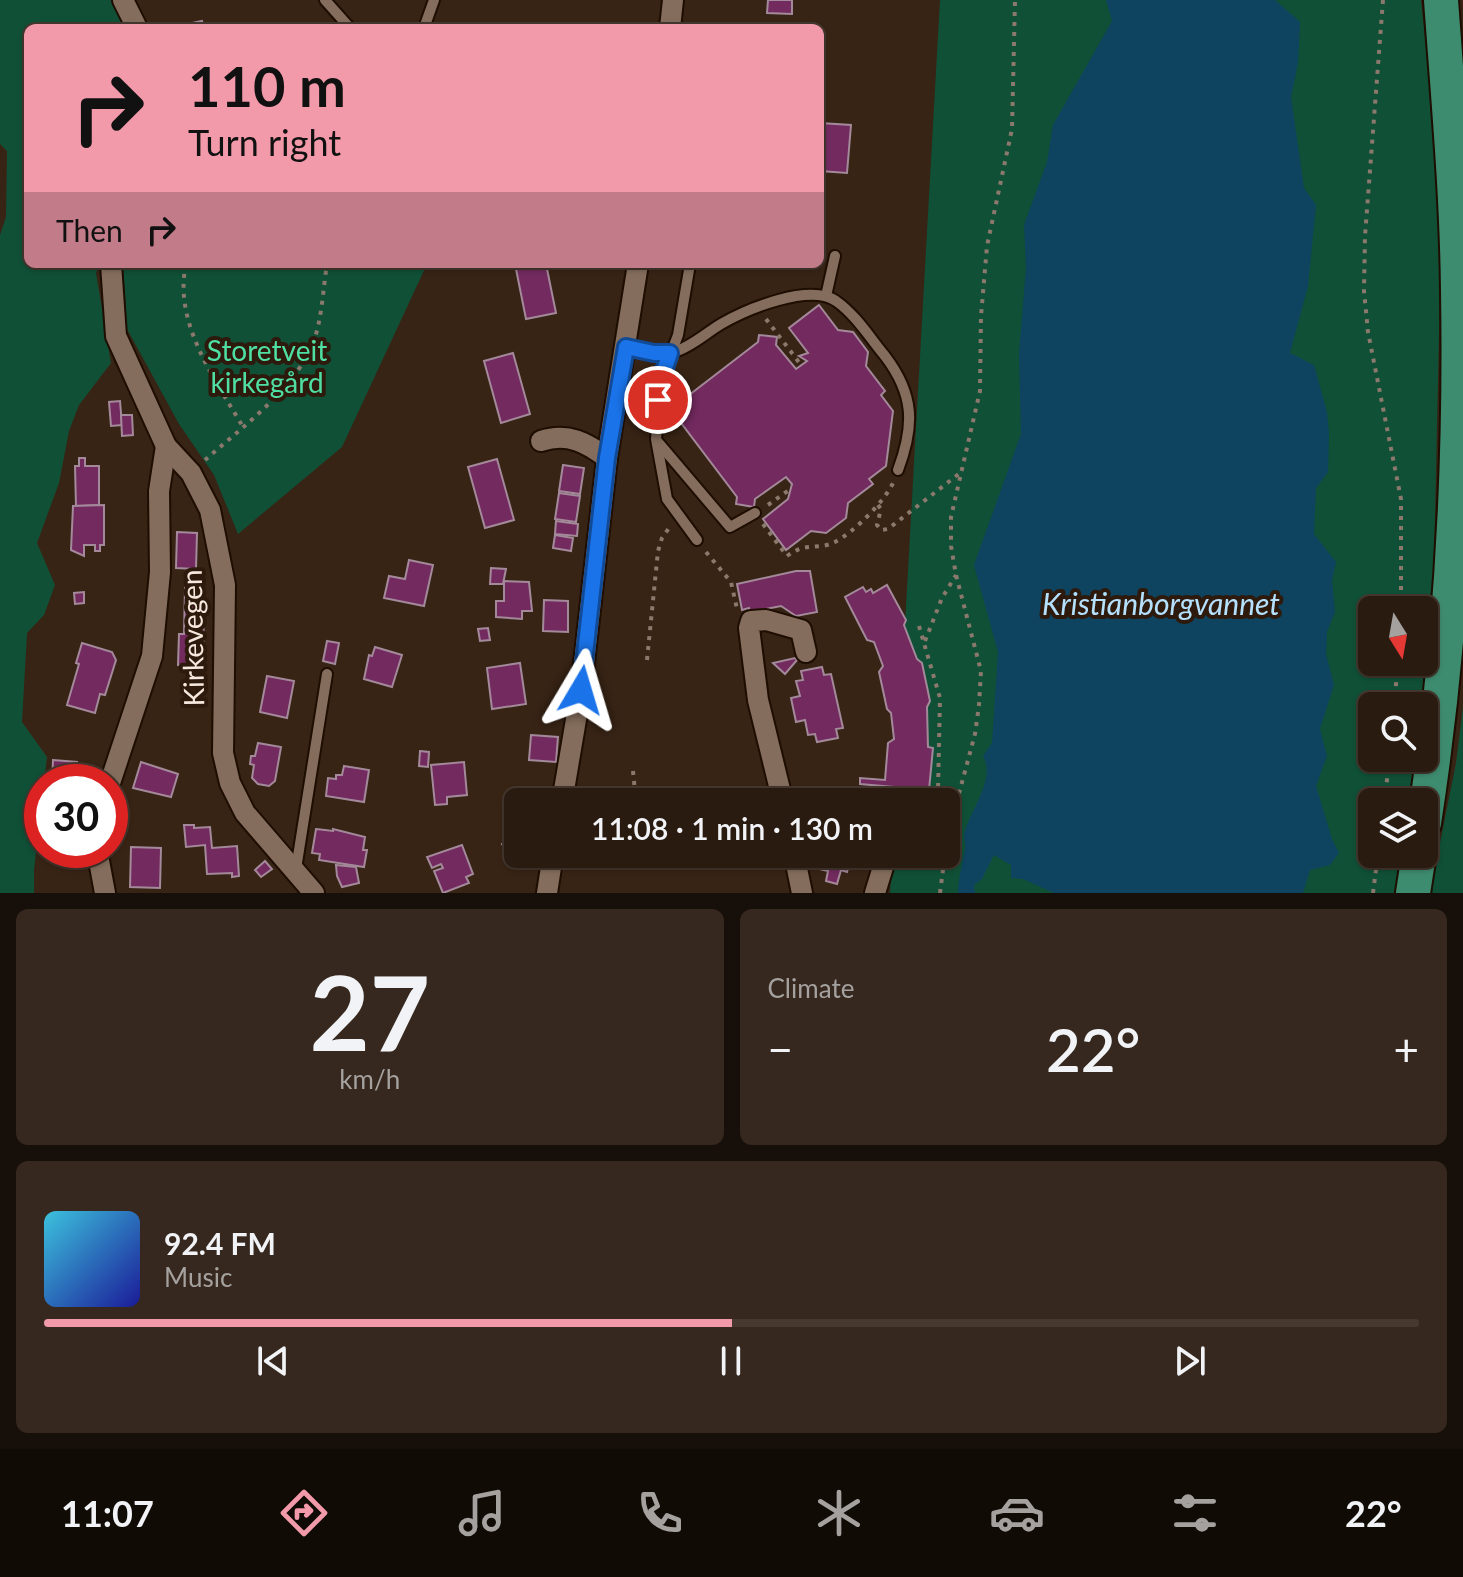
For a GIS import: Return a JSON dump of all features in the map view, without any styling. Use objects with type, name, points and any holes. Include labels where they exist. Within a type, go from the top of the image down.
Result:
[{"type":"highway","points":[[1430,788],[1447,620],[1459,401],[1458,288],[1441,0]]},
{"type":"highway","points":[[1413,893],[1417,868]]},
{"type":"street","points":[[670,24],[673,0]]},
{"type":"street","points":[[128,2],[136,24]]},
{"type":"street","name":"Kirkevegen","points":[[111,268],[116,336],[166,446],[191,473],[210,510],[225,585],[223,753],[230,783],[245,813],[314,893]]},
{"type":"street","points":[[564,788],[581,690],[607,458],[637,268]]},
{"type":"street","points":[[541,441],[573,439],[590,444],[607,458]]},
{"type":"street","points":[[116,764],[152,656],[160,572],[159,491],[166,446]]},
{"type":"street","points":[[780,788],[758,700],[749,628],[751,621],[766,620],[801,630],[806,652]]},
{"type":"street","points":[[100,868],[105,893]]},
{"type":"street","points":[[547,893],[551,868]]},
{"type":"street","points":[[797,868],[802,893]]},
{"type":"street","points":[[875,893],[883,868]]},
{"type":"lane","points":[[325,0],[346,24]]},
{"type":"lane","points":[[425,24],[434,0]]},
{"type":"lane","points":[[826,296],[835,256]]},
{"type":"lane","points":[[689,268],[683,310],[661,379],[655,421],[667,499],[697,540]]},
{"type":"lane","points":[[626,347],[670,353],[757,308],[794,297],[826,296],[850,313],[905,387],[910,412],[904,453],[898,470]]},
{"type":"lane","points":[[656,439],[730,527],[755,513]]},
{"type":"lane","points":[[295,871],[327,674]]},
{"type":"path","points":[[960,790],[975,734],[981,671],[956,575],[951,546],[951,517],[980,391],[981,316],[987,246],[1012,129],[1015,0]]},
{"type":"path","points":[[1383,0],[1365,236],[1364,291],[1368,332],[1401,499],[1401,596]]},
{"type":"path","points":[[186,268],[185,305],[200,355],[243,427]]},
{"type":"path","points":[[191,473],[300,371],[314,341],[326,268]]},
{"type":"path","points":[[757,308],[801,365]]},
{"type":"path","points":[[770,533],[787,556],[800,546],[824,546],[835,542],[885,498],[898,470]]},
{"type":"path","points":[[878,505],[881,509],[877,525],[881,530],[888,529],[961,472]]},
{"type":"path","points":[[647,660],[658,551],[662,538],[677,516]]},
{"type":"path","points":[[697,540],[733,587]]},
{"type":"path","points":[[924,643],[942,598],[956,575]]},
{"type":"path","points":[[919,626],[940,698],[938,788]]},
{"type":"path","points":[[633,771],[635,788]]},
{"type":"path","points":[[940,893],[943,868]]},
{"type":"path","points":[[1373,893],[1376,868]]},
{"type":"green space","points":[[0,0],[114,0],[123,24],[24,24],[24,268],[98,268],[96,273],[111,363],[79,405],[69,431],[59,483],[37,543],[55,585],[44,615],[27,633],[22,722],[47,757],[46,764],[24,764],[24,868],[34,868],[34,893],[0,893],[0,235],[6,217],[7,151],[0,144]]},
{"type":"green space","name":"Kristianborgvannet","points":[[940,0],[1421,0],[1442,199],[1433,596],[1358,596],[1358,676],[1432,676],[1431,692],[1358,692],[1358,772],[1417,772],[1415,788],[1358,788],[1358,868],[1400,868],[1396,893],[890,893],[891,868],[960,868],[960,788],[896,788]]},
{"type":"green space","name":"Storetveit kirkegård","points":[[123,268],[425,268],[342,447],[238,534],[214,475],[179,424],[127,329]]},
{"type":"green space","points":[[1463,706],[1463,893],[1430,893],[1435,868],[1438,868],[1438,853],[1456,763]]},
{"type":"water","name":"Kristianborgvannet","points":[[1106,0],[1275,0],[1300,22],[1298,63],[1291,97],[1304,188],[1316,205],[1308,286],[1290,353],[1314,365],[1327,412],[1328,472],[1316,488],[1314,534],[1336,562],[1332,580],[1335,612],[1327,632],[1326,654],[1334,685],[1320,729],[1327,756],[1316,786],[1339,853],[1330,865],[1310,870],[1303,893],[1054,893],[1023,879],[1011,878],[1011,865],[994,855],[982,879],[974,885],[975,893],[958,893],[966,827],[984,786],[986,766],[983,756],[992,743],[998,652],[974,565],[1021,434],[1019,353],[1026,268],[1024,225],[1047,162],[1053,125],[1112,21]]},
{"type":"building","points":[[768,0],[792,0],[792,14],[767,13]]},
{"type":"building","points":[[824,123],[851,125],[847,173],[824,171]]},
{"type":"building","points":[[516,268],[547,268],[556,313],[526,319]]},
{"type":"building","points":[[819,305],[838,330],[853,332],[868,352],[866,366],[885,391],[881,395],[893,411],[886,466],[869,479],[873,484],[848,503],[846,518],[826,533],[811,531],[786,550],[763,519],[788,499],[792,484],[786,477],[755,499],[754,507],[736,504],[737,497],[678,419],[670,418],[672,401],[680,402],[758,342],[759,335],[777,337],[776,345],[796,369],[807,361],[799,356],[808,353],[789,328]]},
{"type":"building","points":[[513,353],[530,414],[501,423],[484,361]]},
{"type":"building","points":[[647,397],[672,401],[670,418],[645,415]]},
{"type":"building","points":[[120,401],[122,425],[111,426],[109,402]]},
{"type":"building","points":[[121,415],[132,415],[133,435],[122,436]]},
{"type":"building","points":[[79,458],[85,458],[85,466],[99,466],[99,505],[76,506],[75,466],[79,466]]},
{"type":"building","points":[[497,459],[514,520],[485,528],[468,467]]},
{"type":"building","points":[[563,465],[584,468],[580,494],[559,491]]},
{"type":"building","points":[[559,493],[580,496],[576,522],[555,519]]},
{"type":"building","points":[[104,505],[104,545],[100,545],[100,551],[95,551],[95,545],[84,545],[84,556],[71,550],[73,506]]},
{"type":"building","points":[[556,521],[578,524],[577,536],[555,534]]},
{"type":"building","points":[[177,532],[197,533],[196,569],[176,568]]},
{"type":"building","points":[[555,535],[573,538],[571,551],[553,548]]},
{"type":"building","points":[[409,560],[433,565],[424,606],[384,598],[389,576],[405,579]]},
{"type":"building","points":[[491,568],[506,569],[503,584],[490,584]]},
{"type":"building","points":[[796,571],[810,571],[817,612],[796,616],[781,606],[750,612],[749,608],[742,610],[737,584]]},
{"type":"building","points":[[504,581],[529,582],[532,611],[522,611],[522,619],[496,617],[496,601],[504,601]]},
{"type":"building","points":[[887,585],[906,620],[904,625],[917,659],[922,663],[930,701],[927,707],[928,747],[933,748],[929,788],[860,784],[860,778],[885,780],[888,743],[894,739],[891,713],[887,709],[879,672],[883,666],[874,642],[867,640],[845,597],[863,587],[866,592],[871,589],[873,593]]},
{"type":"building","points":[[185,588],[197,589],[197,599],[204,599],[203,665],[178,665],[179,634],[184,634]]},
{"type":"building","points":[[84,592],[84,603],[75,604],[74,593]]},
{"type":"building","points":[[544,600],[568,601],[568,632],[543,631]]},
{"type":"building","points":[[488,628],[490,640],[480,641],[478,629]]},
{"type":"building","points":[[327,641],[339,643],[335,664],[323,661]]},
{"type":"building","points":[[82,643],[112,652],[116,660],[105,695],[100,694],[95,713],[67,705]]},
{"type":"building","points":[[375,647],[402,655],[392,687],[364,679],[369,655],[372,656]]},
{"type":"building","points":[[797,660],[785,674],[773,663]]},
{"type":"building","points":[[520,663],[526,704],[492,709],[487,668]]},
{"type":"building","points":[[822,667],[824,675],[831,674],[843,728],[836,729],[838,738],[817,742],[815,734],[808,735],[805,720],[796,722],[791,698],[800,696],[796,681],[803,680],[801,671]]},
{"type":"building","points":[[267,676],[294,681],[287,718],[260,712]]},
{"type":"building","points":[[531,735],[558,737],[556,762],[529,760]]},
{"type":"building","points":[[258,743],[281,747],[275,781],[269,786],[258,784],[252,778],[254,765],[250,764],[251,756],[255,756]]},
{"type":"building","points":[[420,751],[429,752],[428,767],[419,766]]},
{"type":"building","points":[[53,760],[77,762],[77,764],[53,764]]},
{"type":"building","points":[[141,762],[178,774],[171,797],[133,788]]},
{"type":"building","points":[[464,762],[467,795],[447,797],[447,804],[435,805],[431,765]]},
{"type":"building","points":[[344,766],[369,770],[364,802],[326,796],[328,778],[336,779],[336,775],[342,775]]},
{"type":"building","points":[[184,825],[210,827],[212,848],[237,846],[239,876],[232,877],[232,873],[207,874],[205,845],[186,847]]},
{"type":"building","points":[[316,829],[333,829],[365,837],[363,850],[367,850],[364,867],[319,860],[320,854],[312,853]]},
{"type":"building","points":[[462,845],[473,874],[466,877],[469,883],[443,893],[434,871],[443,868],[441,864],[432,868],[427,857]]},
{"type":"building","points":[[131,847],[161,848],[160,888],[130,887]]},
{"type":"building","points":[[265,861],[272,869],[261,877],[255,870]]},
{"type":"building","points":[[336,865],[356,867],[359,883],[342,887]]},
{"type":"building","points":[[815,868],[848,868],[847,872],[841,870],[837,884],[826,881],[828,871]]},
{"type":"route","points":[[581,690],[607,458],[626,347],[670,353],[658,400]]}]
